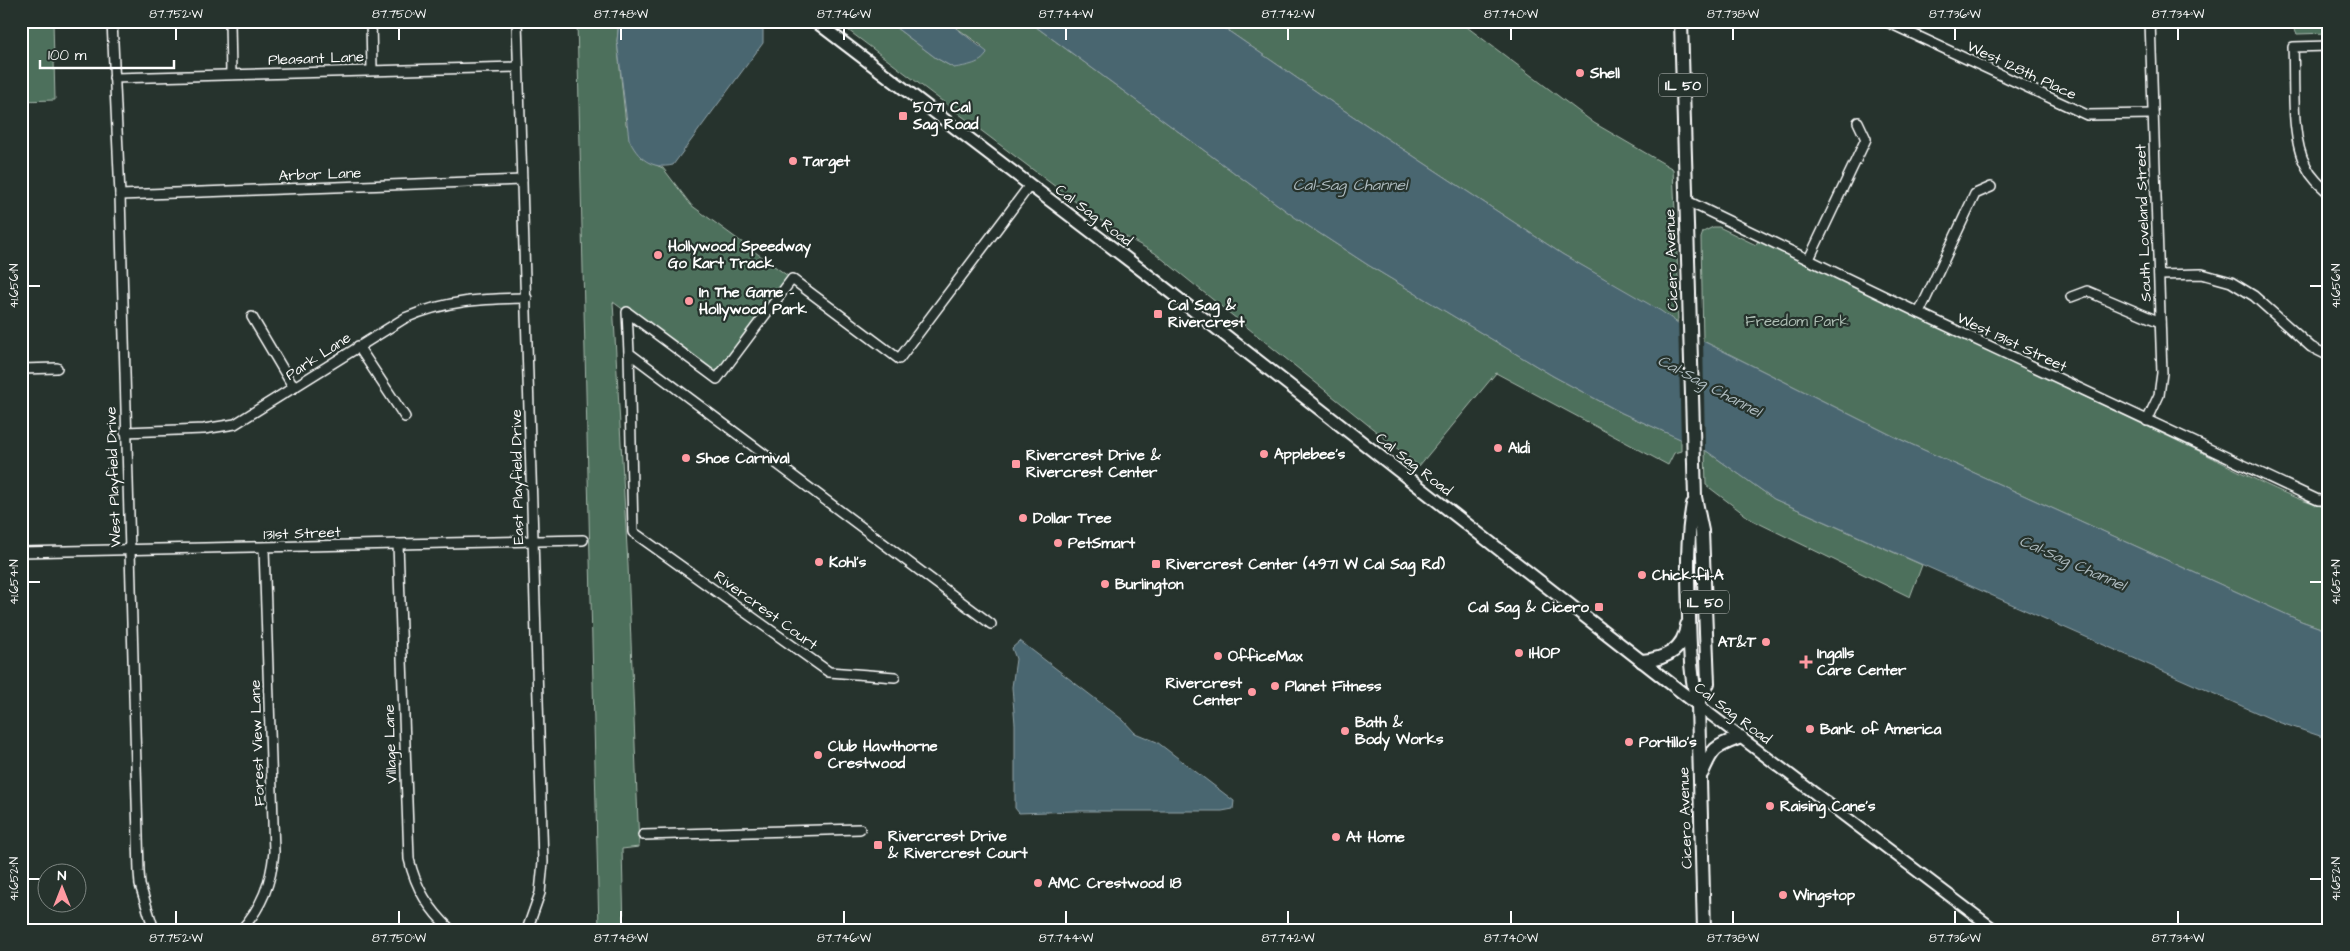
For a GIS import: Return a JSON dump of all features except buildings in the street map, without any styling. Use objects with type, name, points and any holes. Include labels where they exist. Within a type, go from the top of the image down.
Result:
[{"type":"main road","name":"Cal Sag Road","points":[[815,21],[1698,705]]},
{"type":"main road","name":"Cicero Avenue","points":[[1681,21],[1695,497],[1702,531],[1708,683],[1698,705]]},
{"type":"main road","name":"Cicero Avenue","points":[[1695,497],[1688,534],[1689,608],[1692,681],[1698,705],[1704,930]]},
{"type":"main road","points":[[1642,661],[1658,659],[1678,647],[1687,631],[1689,608]]},
{"type":"main road","points":[[1700,777],[1711,751],[1722,744],[1741,738]]},
{"type":"street","name":"West Playfield Drive","points":[[112,21],[120,195],[125,432],[139,872],[140,885],[154,930]]},
{"type":"street","points":[[230,21],[231,74]]},
{"type":"street","points":[[371,21],[372,69]]},
{"type":"street","name":"East Playfield Drive","points":[[517,21],[543,862],[540,893],[527,930]]},
{"type":"street","name":"West 128th Place","points":[[1885,21],[2087,115],[2152,114]]},
{"type":"street","name":"South Loveland Street","points":[[2147,421],[2158,395],[2162,373],[2150,21]]},
{"type":"street","points":[[2329,46],[2293,47],[2297,141],[2305,166],[2329,193]]},
{"type":"street","name":"Pleasant Lane","points":[[114,78],[372,69],[518,67]]},
{"type":"street","points":[[1809,259],[1866,139],[1858,122]]},
{"type":"street","name":"Arbor Lane","points":[[120,195],[522,180]]},
{"type":"street","points":[[991,624],[629,353],[627,312],[717,379],[792,279],[898,359],[1030,186]]},
{"type":"street","points":[[1920,313],[1975,194],[1991,187]]},
{"type":"street","name":"West 131st Street","points":[[1685,200],[2147,421],[2318,500],[2329,500]]},
{"type":"street","points":[[2159,275],[2202,274],[2231,282],[2254,296],[2311,347],[2329,356]]},
{"type":"street","points":[[2071,297],[2087,291],[2160,322]]},
{"type":"street","name":"Park Lane","points":[[125,432],[204,429],[235,424],[393,324],[435,307],[466,300],[527,298]]},
{"type":"street","points":[[252,317],[294,388]]},
{"type":"street","points":[[358,346],[404,417]]},
{"type":"street","name":"Rivercrest Court","points":[[629,353],[631,522],[633,532],[829,672],[895,677]]},
{"type":"street","points":[[21,369],[57,368]]},
{"type":"street","name":"131st Street","points":[[21,552],[583,540]]},
{"type":"street","name":"Village Lane","points":[[398,544],[409,859],[423,898],[451,930]]},
{"type":"street","name":"Forest View Lane","points":[[241,930],[252,918],[265,895],[274,852],[264,548]]},
{"type":"street","name":"Cal Sag Road","points":[[1698,705],[1995,930]]},
{"type":"street","points":[[643,834],[860,829]]},
{"type":"green space","points":[[21,21],[53,21],[55,100],[21,101]]},
{"type":"green space","points":[[577,21],[619,21],[617,41],[626,124],[649,162],[663,168],[691,205],[792,279],[717,379],[613,302],[628,565],[639,847],[622,849],[624,930],[599,930]]},
{"type":"green space","points":[[836,21],[887,21],[936,58],[954,68],[982,46],[947,21],[1028,21],[1296,218],[1368,265],[1553,376],[1622,413],[1681,439],[1681,451],[1674,453],[1668,465],[1496,373],[1419,466],[1155,253],[1117,232],[1073,200]]},
{"type":"green space","points":[[1214,21],[1459,21],[1594,123],[1673,169],[1679,298],[1677,298],[1678,322],[1562,254],[1333,103]]},
{"type":"green space","points":[[2288,21],[2329,21],[2329,33],[2297,34]]},
{"type":"green space","name":"Freedom Park","points":[[1713,227],[1719,227],[1756,245],[1760,236],[2035,373],[2266,484],[2302,500],[2329,507],[2329,631],[2301,621],[1895,437],[1703,341],[1701,238],[1703,232]]},
{"type":"green space","points":[[1705,450],[1774,499],[1922,565],[1910,597],[1752,520],[1706,485]]},
{"type":"water","points":[[619,21],[757,21],[763,29],[763,43],[673,165],[658,166],[646,161],[636,152],[629,139],[617,41]]},
{"type":"water","points":[[887,21],[947,21],[987,52],[978,62],[954,68],[936,58]]},
{"type":"water","name":"Cal-Sag Channel","points":[[1028,21],[1214,21],[1333,103],[1562,254],[1661,311],[1703,341],[1895,437],[2301,621],[2329,631],[2329,739],[2278,722],[1774,499],[1705,450],[1622,413],[1553,376],[1368,265],[1296,218]]},
{"type":"water","points":[[1020,641],[1123,720],[1135,733],[1157,742],[1234,801],[1233,809],[1222,811],[1019,813],[1015,808],[1015,724],[1012,687],[1016,659],[1012,648]]},
{"type":"pier","points":[[1678,319],[1703,338],[1705,450],[1700,451],[1681,442]]},
{"type":"place","name":"Shell","points":[[1580,73]]},
{"type":"place","name":"5071 Cal Sag Road","points":[[903,116]]},
{"type":"place","name":"Target","points":[[793,161]]},
{"type":"place","name":"Hollywood Speedway Go Kart Track","points":[[658,255]]},
{"type":"place","name":"In The Game - Hollywood Park","points":[[689,301]]},
{"type":"place","name":"Cal Sag & Rivercrest","points":[[1158,314]]},
{"type":"place","name":"Aldi","points":[[1498,448]]},
{"type":"place","name":"Applebee's","points":[[1264,454]]},
{"type":"place","name":"Shoe Carnival","points":[[686,458]]},
{"type":"place","name":"Rivercrest Drive & Rivercrest Center","points":[[1016,464]]},
{"type":"place","name":"Dollar Tree","points":[[1023,518]]},
{"type":"place","name":"PetSmart","points":[[1058,543]]},
{"type":"place","name":"Kohl's","points":[[819,562]]},
{"type":"place","name":"Rivercrest Center (4971 W Cal Sag Rd)","points":[[1156,564]]},
{"type":"place","name":"Chick-fil-A","points":[[1642,575]]},
{"type":"place","name":"Burlington","points":[[1105,584]]},
{"type":"place","name":"Cal Sag & Cicero","points":[[1599,607]]},
{"type":"place","name":"AT&T","points":[[1766,642]]},
{"type":"place","name":"IHOP","points":[[1519,653]]},
{"type":"place","name":"OfficeMax","points":[[1218,656]]},
{"type":"place","name":"Ingalls Care Center","points":[[1806,662]]},
{"type":"place","name":"Planet Fitness","points":[[1275,686]]},
{"type":"place","name":"Rivercrest Center","points":[[1252,692]]},
{"type":"place","name":"Bank of America","points":[[1810,729]]},
{"type":"place","name":"Bath & Body Works","points":[[1345,731]]},
{"type":"place","name":"Portillo's","points":[[1629,742]]},
{"type":"place","name":"Club Hawthorne Crestwood","points":[[818,755]]},
{"type":"place","name":"Raising Cane's","points":[[1770,806]]},
{"type":"place","name":"At Home","points":[[1336,837]]},
{"type":"place","name":"Rivercrest Drive & Rivercrest Court","points":[[878,845]]},
{"type":"place","name":"AMC Crestwood 18","points":[[1038,883]]},
{"type":"place","name":"Wingstop","points":[[1783,895]]}]
